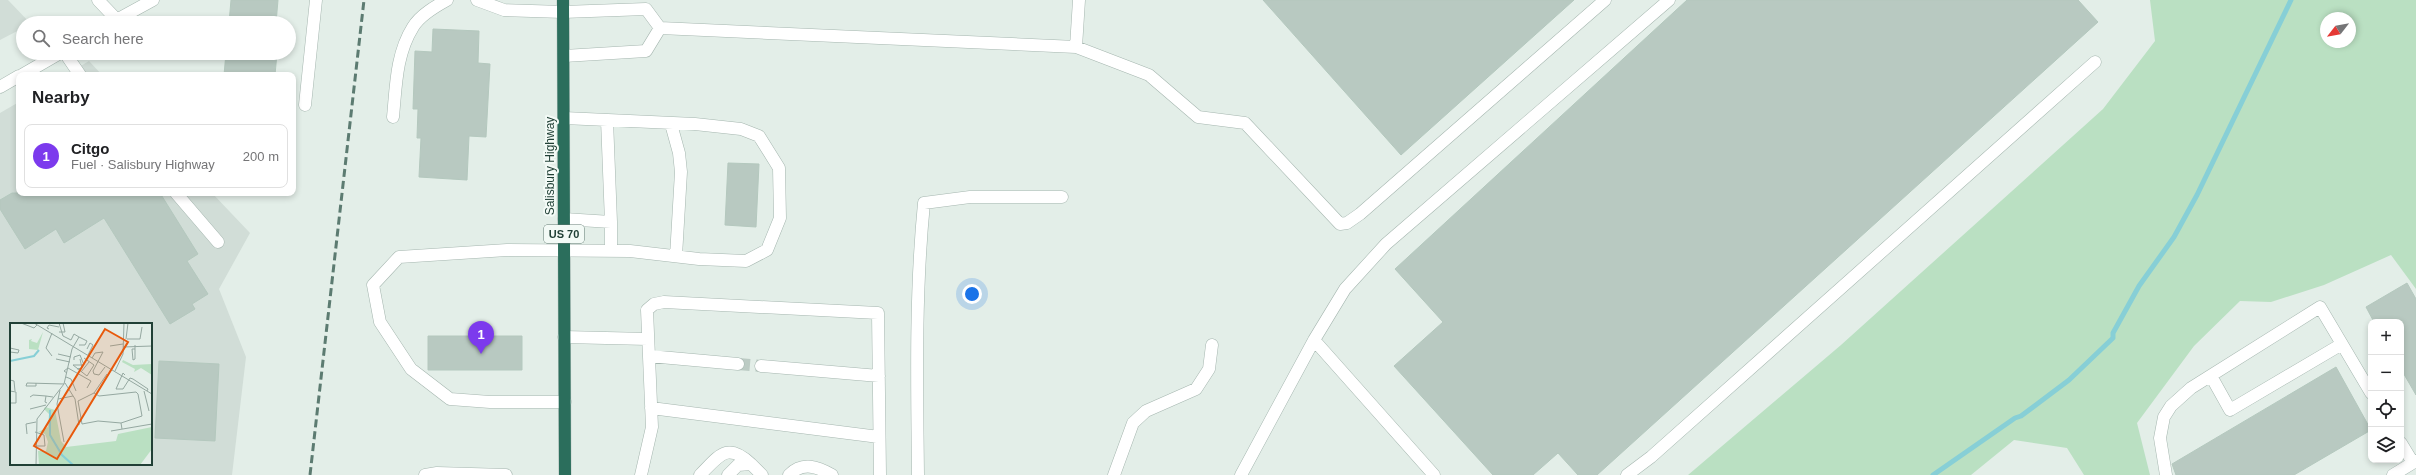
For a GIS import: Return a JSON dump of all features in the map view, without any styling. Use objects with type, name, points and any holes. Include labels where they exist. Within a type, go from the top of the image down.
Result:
[{"type":"highway","name":"Salisbury Highway","points":[[563,0],[565,475]]},
{"type":"street","points":[[98,0],[110,16]]},
{"type":"street","points":[[123,16],[153,0]]},
{"type":"street","points":[[305,105],[316,0]]},
{"type":"street","points":[[393,117],[398,63],[413,26],[432,8],[447,0]]},
{"type":"street","points":[[477,0],[504,10],[563,12],[646,9],[660,28]]},
{"type":"street","points":[[1076,47],[1079,0]]},
{"type":"street","points":[[660,28],[1076,47],[1149,75],[1198,117],[1245,123],[1340,224],[1347,223],[1360,214],[1605,0]]},
{"type":"street","points":[[1240,475],[1314,340],[1345,288],[1386,244],[1669,0]]},
{"type":"street","points":[[564,56],[646,51],[660,28]]},
{"type":"street","points":[[27,72],[48,60]]},
{"type":"street","points":[[70,60],[78,72]]},
{"type":"street","points":[[1627,475],[1651,457],[2095,62]]},
{"type":"street","points":[[0,87],[16,78]]},
{"type":"street","points":[[564,118],[741,129],[759,136],[779,168],[780,218],[768,250],[746,261],[611,251],[564,252],[507,250],[399,258],[373,285],[380,322],[411,369],[450,399],[490,402],[564,402]]},
{"type":"street","points":[[607,120],[611,251]]},
{"type":"street","points":[[671,124],[680,153],[681,172],[676,256]]},
{"type":"street","points":[[179,196],[218,242]]},
{"type":"street","points":[[918,475],[917,362],[920,239],[924,203],[970,197],[1062,197]]},
{"type":"street","points":[[564,219],[611,222]]},
{"type":"street","points":[[641,475],[652,428],[647,310],[654,304],[664,302],[878,313],[880,475]]},
{"type":"street","points":[[2166,475],[2160,438],[2164,417],[2171,406],[2191,388],[2320,307],[2370,391]]},
{"type":"street","points":[[564,338],[648,339]]},
{"type":"street","points":[[1314,340],[1434,475]]},
{"type":"street","points":[[2211,376],[2230,410],[2342,344]]},
{"type":"street","points":[[1114,475],[1133,423],[1146,411],[1196,389],[1209,369],[1212,345]]},
{"type":"street","points":[[649,356],[738,364]]},
{"type":"street","points":[[761,366],[879,376]]},
{"type":"street","points":[[651,408],[879,437]]},
{"type":"street","points":[[2393,475],[2414,462],[2404,447]]},
{"type":"street","points":[[700,475],[723,453],[732,451],[740,454],[762,475]]},
{"type":"street","points":[[728,475],[738,465],[751,464]]},
{"type":"street","points":[[789,475],[808,466],[818,467],[832,475]]},
{"type":"street","points":[[425,475],[437,473],[506,475]]},
{"type":"shaded area","points":[[0,0],[8,0],[23,16],[16,16],[16,32],[0,40]]},
{"type":"shaded area","points":[[89,61],[99,72],[71,72]]},
{"type":"shaded area","points":[[16,104],[16,196],[215,196],[250,233],[219,289],[246,357],[232,475],[0,475],[0,113]]},
{"type":"green space","points":[[2150,0],[2416,0],[2416,289],[2391,255],[2324,285],[2271,302],[2240,301],[2194,346],[2137,423],[2150,475],[2084,475],[2067,448],[2014,440],[1971,475],[1688,475],[1841,345],[2103,109],[2155,41]]},
{"type":"building","points":[[231,0],[278,0],[277,16],[230,16]]},
{"type":"building","points":[[1263,0],[1574,0],[1401,155]]},
{"type":"building","points":[[1687,0],[2078,0],[2098,22],[1597,475],[1578,475],[1558,453],[1533,475],[1493,475],[1394,366],[1443,322],[1395,269]]},
{"type":"building","points":[[433,29],[479,31],[478,63],[490,64],[486,137],[469,136],[467,180],[419,177],[421,138],[417,138],[418,109],[413,109],[415,51],[432,52]]},
{"type":"building","points":[[225,60],[276,60],[275,72],[224,72]]},
{"type":"building","points":[[728,163],[759,164],[756,227],[725,225]]},
{"type":"building","points":[[12,193],[16,193],[16,196],[162,196],[198,254],[187,261],[208,294],[192,304],[195,309],[170,324],[104,218],[64,243],[56,229],[25,249],[0,209],[0,200]]},
{"type":"building","points":[[2407,283],[2416,299],[2416,395],[2404,374],[2404,319],[2372,319],[2366,307]]},
{"type":"building","points":[[428,336],[522,336],[522,370],[428,370]]},
{"type":"building","points":[[159,361],[219,364],[215,441],[155,438]]},
{"type":"building","points":[[2336,367],[2368,425],[2368,432],[2294,475],[2176,475],[2172,464]]},
{"type":"waterway","points":[[1933,475],[2015,418],[2021,416],[2069,380],[2113,338],[2113,333],[2139,286],[2174,237],[2197,195],[2291,0]]},
{"type":"tunnel","points":[[738,364],[761,366]]},
{"type":"railway","points":[[310,475],[364,0]]},
{"type":"place","name":"Citgo","points":[[481,354]]}]
